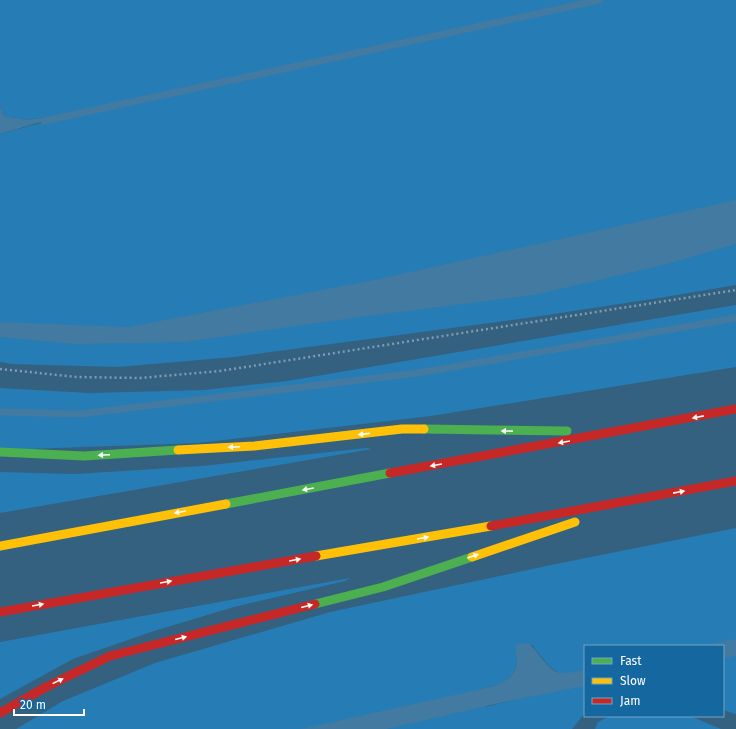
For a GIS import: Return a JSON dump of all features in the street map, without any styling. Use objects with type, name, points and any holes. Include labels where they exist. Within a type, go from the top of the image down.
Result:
[{"type":"highway","points":[[0,546],[736,410]]},
{"type":"highway","points":[[0,452],[84,456],[254,446],[402,429],[616,432]]},
{"type":"highway","points":[[0,612],[736,481]]},
{"type":"highway","points":[[0,713],[46,687],[110,656],[383,587],[641,499]]},
{"type":"path","points":[[0,369],[77,377],[140,378],[220,371],[736,290]]},
{"type":"shaded area","points":[[0,0],[736,0],[736,285],[541,316],[234,357],[118,367],[12,364],[0,362],[0,134],[44,122],[44,117],[27,120],[4,116],[0,106]]},
{"type":"shaded area","points":[[0,106],[4,116],[27,120],[45,117],[44,121],[0,134]]},
{"type":"shaded area","points":[[736,200],[736,244],[663,265],[534,295],[345,319],[185,342],[75,344],[0,337],[0,322],[129,327],[379,279]]},
{"type":"shaded area","points":[[736,305],[736,367],[431,416],[198,443],[0,450],[0,388],[90,393],[204,390],[287,381]]},
{"type":"shaded area","points":[[366,448],[372,449],[0,513],[0,472],[75,474],[202,466]]},
{"type":"shaded area","points":[[736,528],[736,714],[724,710],[724,645],[584,645],[584,714],[572,729],[16,729],[63,701],[155,663],[330,612],[551,565]],"holes":[[[532,645],[548,665],[558,673],[513,700],[486,707],[486,688],[507,680],[514,672],[517,661],[516,648]]]},
{"type":"shaded area","points":[[350,578],[345,581],[234,607],[154,631],[73,659],[0,699],[0,642]]},
{"type":"shaded area","points":[[736,639],[736,656],[724,658],[724,645],[706,645]]},
{"type":"shaded area","points":[[528,643],[551,668],[560,673],[584,670],[584,686],[513,700],[386,729],[301,729],[497,685],[514,673],[517,662],[516,646],[518,644]]},
{"type":"shaded area","points":[[608,717],[692,717],[721,729],[595,729],[598,722]]},
{"type":"waterway","points":[[44,121],[600,0]]},
{"type":"waterway","points":[[0,412],[80,414],[418,373],[736,318]]},
{"type":"traffic: fast","points":[[424,429],[567,431]]},
{"type":"traffic: fast","points":[[0,452],[84,456],[178,450]]},
{"type":"traffic: fast","points":[[226,504],[390,473]]},
{"type":"traffic: fast","points":[[315,604],[383,587],[472,557]]},
{"type":"traffic: slow","points":[[178,450],[254,446],[402,429],[424,429]]},
{"type":"traffic: slow","points":[[0,546],[226,504]]},
{"type":"traffic: slow","points":[[472,557],[575,522]]},
{"type":"traffic: slow","points":[[316,556],[491,526]]},
{"type":"traffic: jam","points":[[390,473],[736,409]]},
{"type":"traffic: jam","points":[[491,526],[736,481]]},
{"type":"traffic: jam","points":[[0,612],[316,556]]},
{"type":"traffic: jam","points":[[0,713],[46,687],[110,656],[315,604]]}]
